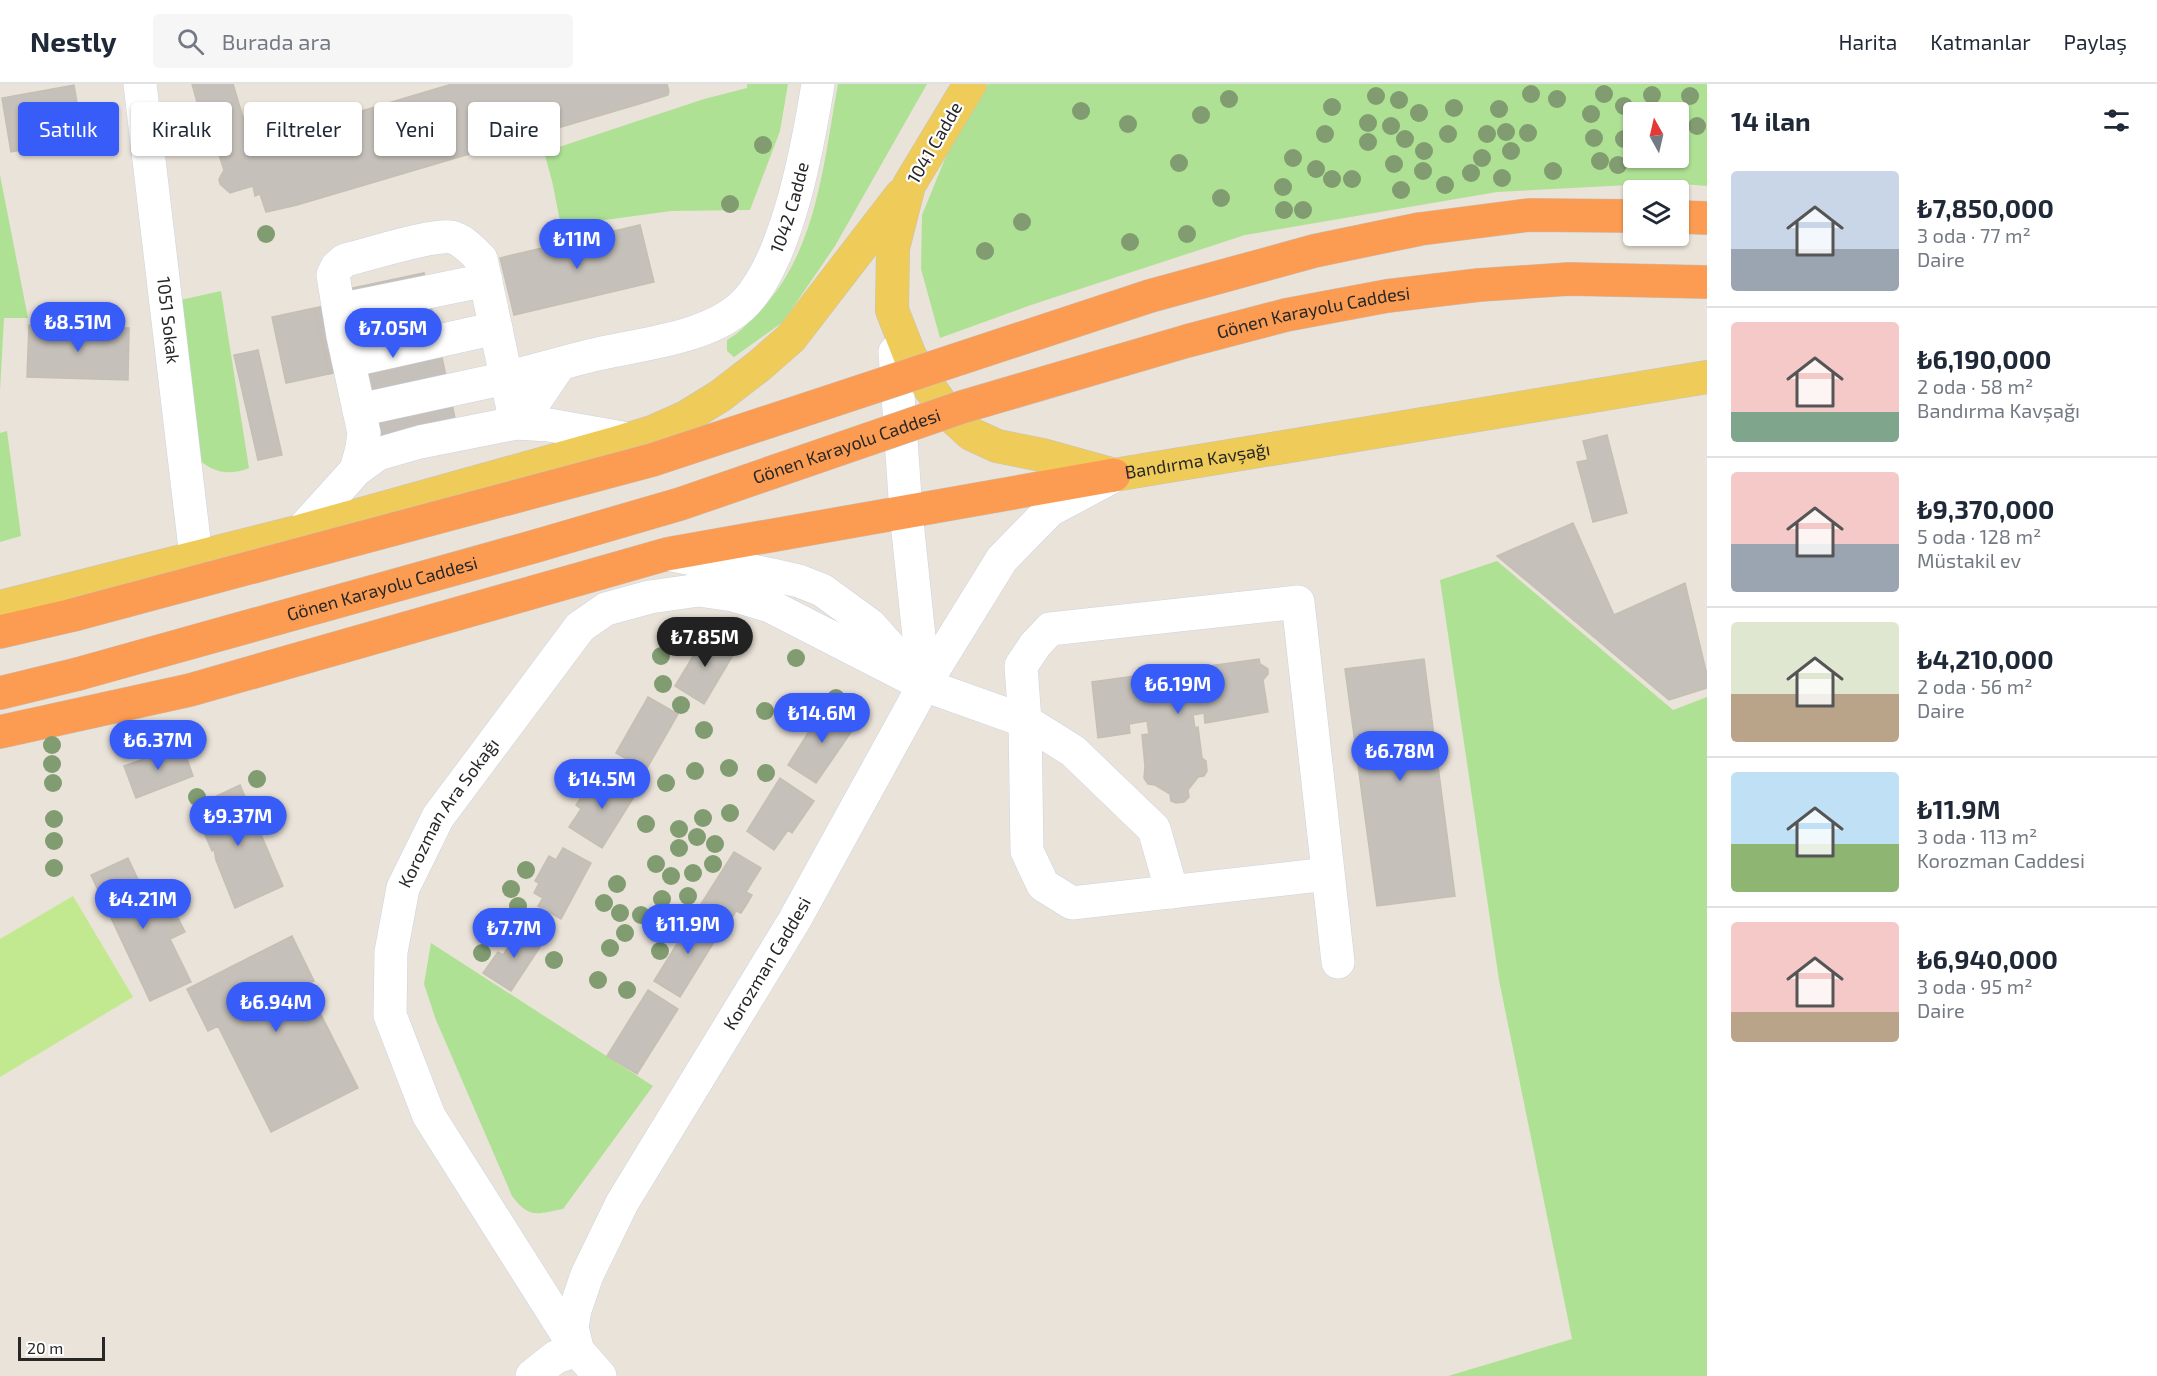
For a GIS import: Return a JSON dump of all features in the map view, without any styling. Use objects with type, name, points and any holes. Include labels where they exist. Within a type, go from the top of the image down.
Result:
[{"type":"highway","points":[[0,633],[652,460],[1150,296],[1314,251],[1420,229],[1528,215],[1623,216]]},
{"type":"highway","points":[[1689,218],[1707,219]]},
{"type":"highway","name":"Gönen Karayolu Caddesi","points":[[0,693],[78,674],[680,504],[962,407],[1187,341],[1286,315],[1387,296],[1479,285],[1569,279],[1707,282]]},
{"type":"highway","points":[[0,732],[190,690],[667,554],[1114,476]]},
{"type":"main road","name":"1041 Cadde","points":[[892,310],[893,248],[909,185],[970,84]]},
{"type":"main road","points":[[0,607],[301,531],[652,432],[694,412],[752,372],[783,345],[799,328],[909,185]]},
{"type":"main road","name":"Bandırma Kavşağı","points":[[892,310],[910,356],[927,384],[947,412],[972,434],[998,446],[1042,455],[1114,476],[1707,377]]},
{"type":"street","name":"1051 Sokak","points":[[140,84],[196,557]]},
{"type":"street","name":"1042 Cadde","points":[[359,410],[507,378],[689,333],[710,327],[730,316],[747,302],[769,270],[791,209],[818,84]]},
{"type":"street","points":[[356,470],[364,433],[333,275],[337,267],[345,260],[434,238],[452,237],[472,249],[481,259],[516,423]]},
{"type":"street","points":[[339,310],[486,280]]},
{"type":"street","points":[[892,310],[906,512],[924,685]]},
{"type":"street","points":[[349,361],[496,328]]},
{"type":"street","points":[[516,423],[533,404],[560,364]]},
{"type":"street","points":[[301,531],[356,470],[378,454],[420,442],[516,423],[549,425],[628,439]]},
{"type":"street","name":"Korozman Caddesi","points":[[577,1350],[572,1327],[574,1310],[587,1275],[622,1203],[794,921],[924,685],[1002,559],[1050,510],[1114,476]]},
{"type":"street","points":[[667,554],[771,574],[800,581],[822,590],[870,625],[924,685]]},
{"type":"street","name":"Korozman Ara Sokağı","points":[[600,1376],[577,1350],[429,1116],[390,1015],[391,952],[403,888],[438,817],[580,627],[606,609],[650,597],[699,590],[733,595],[770,606],[924,685],[1024,721],[1073,751],[1154,829],[1172,891]]},
{"type":"street","points":[[1328,874],[1072,903],[1043,885],[1027,851],[1021,666],[1035,645],[1050,630],[1298,602],[1338,962]]},
{"type":"street","points":[[532,1376],[556,1357],[577,1350]]},
{"type":"green space","points":[[747,84],[788,84],[780,131],[750,210],[671,211],[561,226],[545,156],[560,156],[560,147],[704,99],[747,88]]},
{"type":"green space","points":[[838,84],[927,84],[835,246],[783,322],[734,357],[727,351],[727,340],[745,326],[776,292],[805,238],[821,177]]},
{"type":"green space","points":[[988,84],[1707,84],[1707,186],[1689,185],[1689,180],[1623,180],[1623,185],[1497,192],[1245,235],[1031,305],[940,338],[921,269],[922,215],[949,149]]},
{"type":"green space","points":[[0,175],[28,318],[4,318],[0,391]]},
{"type":"green space","points":[[221,291],[249,468],[235,472],[215,470],[197,458],[171,302]]},
{"type":"green space","points":[[7,431],[21,536],[0,542],[0,433]]},
{"type":"green space","points":[[1497,561],[1673,710],[1707,697],[1707,1376],[1448,1376],[1572,1339],[1499,980],[1440,580]]},
{"type":"green space","points":[[73,896],[133,997],[0,1077],[0,939]]},
{"type":"green space","points":[[431,943],[653,1086],[563,1209],[540,1213],[529,1212],[512,1196],[436,1020],[424,984]]},
{"type":"building","points":[[192,84],[233,84],[244,121],[244,156],[362,156],[362,111],[374,107],[374,156],[456,156],[456,102],[392,102],[452,84],[667,84],[669,91],[668,95],[560,127],[560,102],[468,102],[468,154],[266,212],[260,194],[255,196],[253,186],[230,193],[220,184],[219,179],[224,170],[219,156],[232,156],[232,102],[197,102]]},
{"type":"building","points":[[74,85],[77,102],[18,102],[18,151],[11,152],[2,98]]},
{"type":"building","points":[[640,225],[654,282],[514,315],[500,258]]},
{"type":"building","points":[[424,273],[459,437],[381,453],[363,366],[329,374],[315,308],[345,301],[343,290]]},
{"type":"building","points":[[315,308],[329,374],[286,383],[272,317]]},
{"type":"building","points":[[29,325],[129,328],[128,380],[27,377]]},
{"type":"building","points":[[258,350],[282,455],[258,460],[234,355]]},
{"type":"building","points":[[1607,435],[1627,513],[1593,522],[1577,462],[1588,460],[1583,441]]},
{"type":"building","points":[[1573,523],[1614,615],[1685,583],[1707,675],[1707,688],[1669,700],[1497,556]]},
{"type":"building","points":[[707,633],[736,650],[704,704],[675,686]]},
{"type":"building","points":[[1259,659],[1260,664],[1268,669],[1268,674],[1263,680],[1268,712],[1205,723],[1204,713],[1193,715],[1195,728],[1198,727],[1202,758],[1206,761],[1207,771],[1204,776],[1198,777],[1188,790],[1189,797],[1184,802],[1171,801],[1170,794],[1155,785],[1148,784],[1144,778],[1142,735],[1149,734],[1147,721],[1129,724],[1130,733],[1098,738],[1092,682]]},
{"type":"building","points":[[1424,659],[1455,896],[1377,906],[1345,669]]},
{"type":"building","points":[[648,697],[678,714],[646,770],[616,753]]},
{"type":"building","points":[[826,704],[856,725],[816,783],[788,765]]},
{"type":"building","points":[[183,747],[193,776],[136,798],[124,766],[162,749],[164,754]]},
{"type":"building","points":[[607,773],[637,792],[602,848],[569,827],[581,809],[576,805],[589,785],[596,790]]},
{"type":"building","points":[[780,778],[814,801],[792,833],[788,830],[774,850],[747,831]]},
{"type":"building","points":[[240,785],[283,886],[235,908],[216,860],[214,849],[212,851],[193,807]]},
{"type":"building","points":[[563,848],[591,863],[561,919],[538,906],[543,898],[534,893],[539,883],[535,881],[549,856],[556,860]]},
{"type":"building","points":[[734,852],[761,868],[746,892],[752,895],[748,902],[741,913],[736,911],[730,921],[701,904]]},
{"type":"building","points":[[128,858],[155,916],[173,908],[185,932],[170,939],[191,982],[150,1001],[91,875]]},
{"type":"building","points":[[696,913],[722,929],[680,997],[654,981]]},
{"type":"building","points":[[522,927],[544,941],[511,991],[483,973],[498,952],[503,955]]},
{"type":"building","points":[[292,936],[314,981],[306,985],[358,1088],[271,1132],[218,1026],[208,1031],[187,989]]},
{"type":"building","points":[[648,990],[678,1009],[637,1074],[607,1056]]}]
